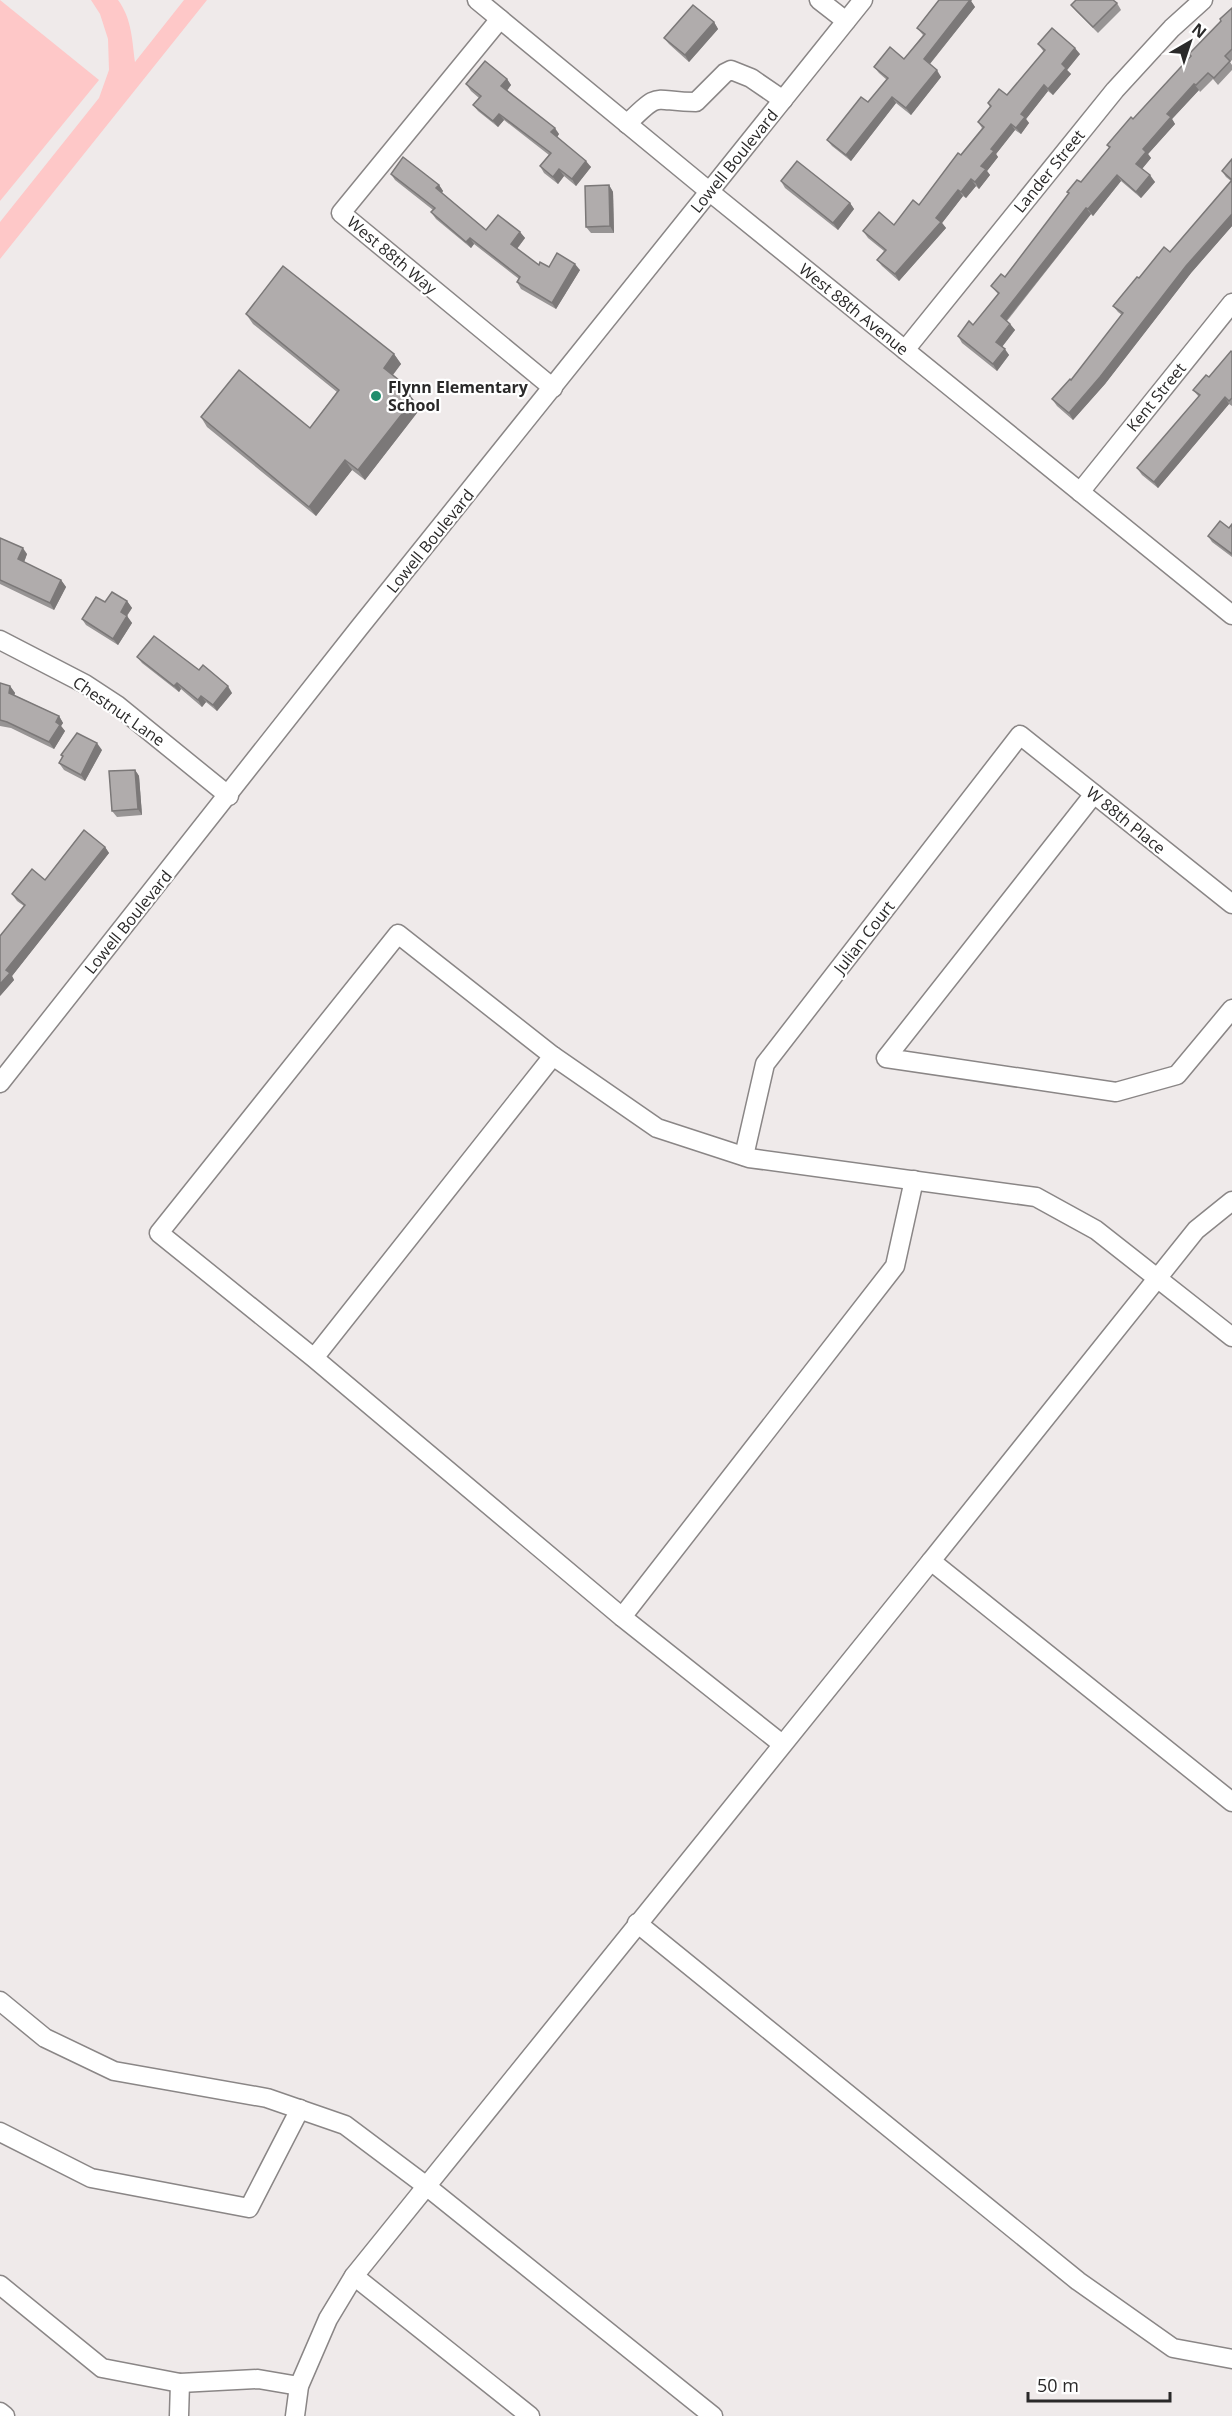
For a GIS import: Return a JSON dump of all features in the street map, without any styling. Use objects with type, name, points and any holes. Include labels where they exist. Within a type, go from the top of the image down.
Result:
[{"type":"street","name":"West 88th Avenue","points":[[477,0],[1232,615]]},
{"type":"street","points":[[819,0],[846,21]]},
{"type":"street","name":"Lowell Boulevard","points":[[0,1083],[229,796],[359,628],[862,0]]},
{"type":"street","name":"Lander Street","points":[[905,350],[1114,90],[1172,28],[1203,0]]},
{"type":"street","name":"West 88th Way","points":[[500,19],[341,213],[553,388]]},
{"type":"street","points":[[627,124],[650,101],[659,98],[696,102],[725,73],[732,70],[751,78],[783,100]]},
{"type":"street","name":"Kent Street","points":[[1080,492],[1232,303]]},
{"type":"street","name":"Chestnut Lane","points":[[0,640],[84,684],[117,705],[229,796]]},
{"type":"street","name":"W 88th Place","points":[[1020,735],[1232,904]]},
{"type":"street","name":"Julian Court","points":[[744,1156],[765,1064],[1020,735]]},
{"type":"street","points":[[1094,794],[886,1058],[1116,1092],[1177,1075],[1232,1009]]},
{"type":"street","points":[[782,1744],[622,1617],[314,1358],[159,1233],[398,934],[553,1056],[657,1128],[744,1156],[1036,1197],[1096,1230],[1232,1337]]},
{"type":"street","points":[[314,1358],[553,1056]]},
{"type":"street","points":[[622,1617],[895,1266],[914,1180]]},
{"type":"street","points":[[295,2416],[299,2386],[328,2319],[354,2276],[1196,1230],[1232,1201]]},
{"type":"street","points":[[931,1561],[1232,1802]]},
{"type":"street","points":[[637,1923],[1078,2280],[1173,2348],[1232,2359]]},
{"type":"street","points":[[0,2001],[45,2038],[114,2072],[267,2098],[345,2125],[713,2416]]},
{"type":"street","points":[[0,2132],[91,2178],[249,2208],[300,2109]]},
{"type":"street","points":[[354,2276],[530,2416]]},
{"type":"street","points":[[0,2286],[102,2368],[180,2383],[258,2379],[299,2386]]},
{"type":"street","points":[[179,2416],[180,2383]]},
{"type":"street","points":[[0,2412],[5,2416]]},
{"type":"shaded area","points":[[0,0],[99,80],[0,201]]},
{"type":"shaded area","points":[[91,0],[118,0],[123,7],[129,22],[135,62],[184,0],[207,0],[0,259],[0,222],[99,98],[109,70],[108,39],[100,14]]},
{"type":"building","points":[[939,0],[970,0],[924,59],[937,70],[906,108],[892,97],[846,155],[827,140],[861,97],[868,102],[888,78],[874,67],[890,47],[904,59],[925,34],[917,28]]},
{"type":"building","points":[[1076,0],[1113,0],[1117,3],[1093,27],[1071,5]]},
{"type":"building","points":[[693,5],[714,22],[685,55],[664,38]]},
{"type":"building","points":[[1232,8],[1232,49],[1225,56],[1230,61],[1214,78],[1208,73],[1196,85],[1194,84],[1167,114],[1171,117],[1143,149],[1146,152],[1136,164],[1150,175],[1136,192],[1117,175],[1088,209],[1086,208],[1001,316],[1010,324],[996,342],[1005,349],[993,364],[958,336],[969,321],[973,325],[999,293],[991,286],[1001,274],[1005,277],[1069,193],[1067,192],[1077,180],[1081,182],[1110,147],[1107,145],[1131,117],[1133,119]]},
{"type":"building","points":[[1052,28],[1075,48],[1062,64],[1066,68],[1048,89],[1044,85],[1021,114],[1025,117],[1016,128],[1011,124],[991,149],[994,151],[981,166],[986,169],[975,182],[971,179],[961,192],[958,190],[936,218],[941,222],[895,274],[877,260],[886,250],[863,231],[879,212],[894,225],[913,200],[919,205],[958,153],[961,155],[984,127],[978,122],[991,106],[988,103],[999,89],[1007,95],[1045,50],[1038,44]]},
{"type":"building","points":[[485,61],[507,79],[501,86],[555,128],[551,132],[586,161],[572,179],[559,169],[553,177],[540,166],[551,153],[499,114],[493,121],[473,105],[481,96],[466,84]]},
{"type":"building","points":[[403,157],[439,185],[436,188],[486,230],[498,215],[520,232],[511,244],[539,265],[540,262],[549,267],[557,253],[575,264],[552,303],[517,282],[520,277],[470,238],[466,242],[431,212],[435,208],[391,174]]},
{"type":"building","points":[[1232,159],[1232,180],[1222,171]]},
{"type":"building","points":[[797,161],[850,203],[833,223],[781,181]]},
{"type":"building","points":[[1232,180],[1232,214],[1186,266],[1100,377],[1069,413],[1052,399],[1071,380],[1123,313],[1113,306],[1164,247],[1170,252]]},
{"type":"building","points":[[609,185],[610,226],[586,227],[585,186]]},
{"type":"building","name":"Flynn Elementary School","points":[[283,266],[394,354],[384,368],[405,385],[403,388],[413,400],[358,470],[345,460],[309,507],[201,417],[239,370],[310,428],[339,390],[246,314]]},
{"type":"building","points":[[1231,351],[1232,398],[1229,401],[1225,397],[1154,482],[1137,468],[1200,395],[1193,390],[1206,375],[1209,377]]},
{"type":"building","points":[[1220,521],[1229,528],[1232,524],[1232,554],[1208,536]]},
{"type":"building","points":[[0,538],[23,548],[18,559],[61,580],[50,603],[0,580]]},
{"type":"building","points":[[112,592],[127,601],[121,612],[127,616],[113,639],[82,619],[96,597],[105,602]]},
{"type":"building","points":[[154,636],[199,670],[203,665],[228,686],[213,705],[201,696],[198,700],[177,683],[174,686],[137,657]]},
{"type":"building","points":[[0,683],[10,686],[9,693],[59,716],[56,722],[60,725],[49,742],[0,720]]},
{"type":"building","points":[[77,733],[97,743],[81,775],[59,763],[63,756],[61,755]]},
{"type":"building","points":[[135,770],[138,809],[112,811],[109,771]]},
{"type":"building","points":[[84,830],[105,847],[6,970],[10,973],[0,984],[0,936],[25,905],[12,894],[32,869],[45,880]]},
{"type":"place","name":"Flynn Elementary School","points":[[376,396]]}]
